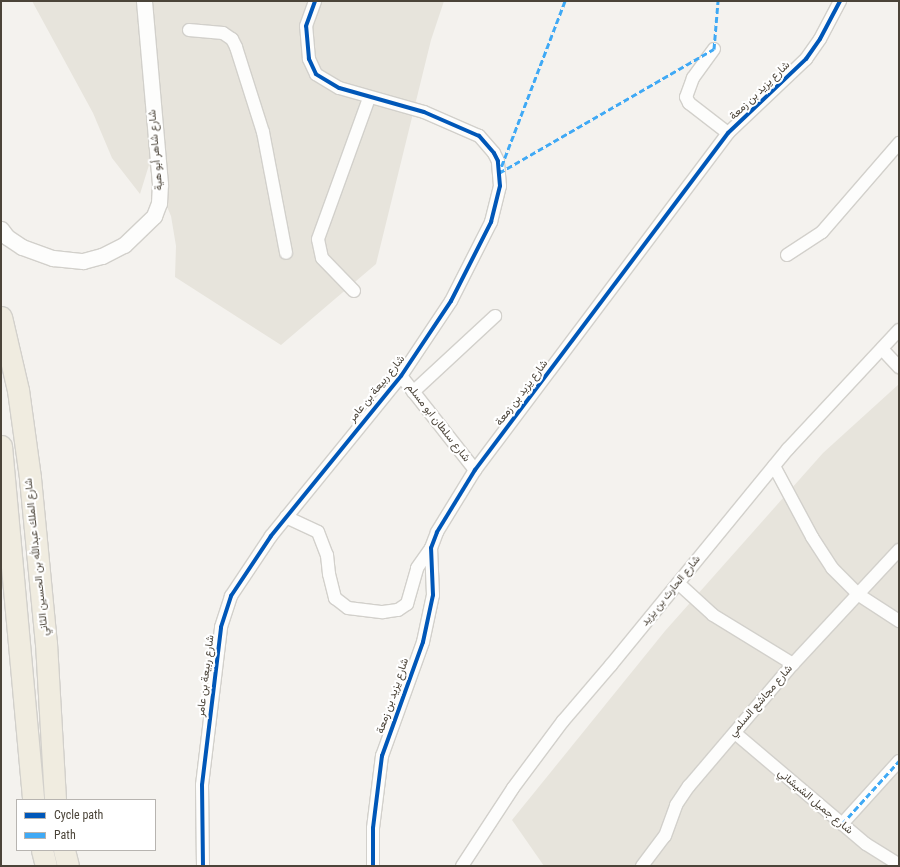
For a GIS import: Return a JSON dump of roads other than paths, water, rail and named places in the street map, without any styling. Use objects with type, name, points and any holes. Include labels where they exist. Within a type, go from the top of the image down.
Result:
[{"type":"highway","name":"شارع الملك عبدالله بن الحسين الثاني","points":[[1,317],[18,390],[30,478],[46,643],[55,799]]},
{"type":"highway","points":[[1,446],[33,799]]},
{"type":"highway","points":[[42,851],[46,866]]},
{"type":"highway","points":[[64,851],[68,866]]},
{"type":"street","name":"شارع شاهر أبو هية","points":[[1,229],[7,237],[22,247],[53,258],[83,261],[102,256],[124,245],[154,216],[160,203],[160,184],[144,1]]},
{"type":"street","name":"شارع ربيعة بن عامر","points":[[203,866],[202,785],[221,627],[236,585],[286,517],[401,376],[451,301],[475,258],[491,222],[500,186],[499,173],[494,152],[479,136],[424,112],[369,98],[328,83],[316,74],[309,59],[306,26],[315,1]]},
{"type":"street","name":"شارع يزيد بن زمعة","points":[[373,866],[374,814],[382,756],[427,627],[433,596],[431,548],[437,532],[475,470],[728,133],[806,59],[820,39],[840,1]]},
{"type":"street","points":[[189,30],[223,33],[232,39],[236,47],[263,132],[286,253]]},
{"type":"street","points":[[714,49],[693,78],[686,98],[689,103],[728,133]]},
{"type":"street","points":[[354,291],[322,258],[318,239],[369,98]]},
{"type":"street","points":[[787,254],[811,241],[827,227],[899,143]]},
{"type":"street","points":[[413,392],[494,316]]},
{"type":"street","name":"شارع الحارث بن يزيد","points":[[462,866],[513,788],[563,721],[774,466],[899,330]]},
{"type":"street","points":[[882,349],[899,367]]},
{"type":"street","name":"شارع سلطان ابو مسلم","points":[[401,376],[475,470]]},
{"type":"street","points":[[774,466],[824,556],[859,595],[899,621]]},
{"type":"street","points":[[286,517],[318,532],[328,555],[328,574],[335,598],[348,608],[383,612],[398,610],[407,604],[417,568],[431,548]]},
{"type":"street","name":"شارع مجاشع السلمي","points":[[642,866],[662,840],[676,805],[689,786],[793,664],[859,595],[899,550]]},
{"type":"street","points":[[678,583],[713,615],[793,664]]},
{"type":"street","name":"شارع جميل الشيشاني","points":[[734,733],[842,824],[896,865]]},
{"type":"street","points":[[842,824],[899,761]]}]
